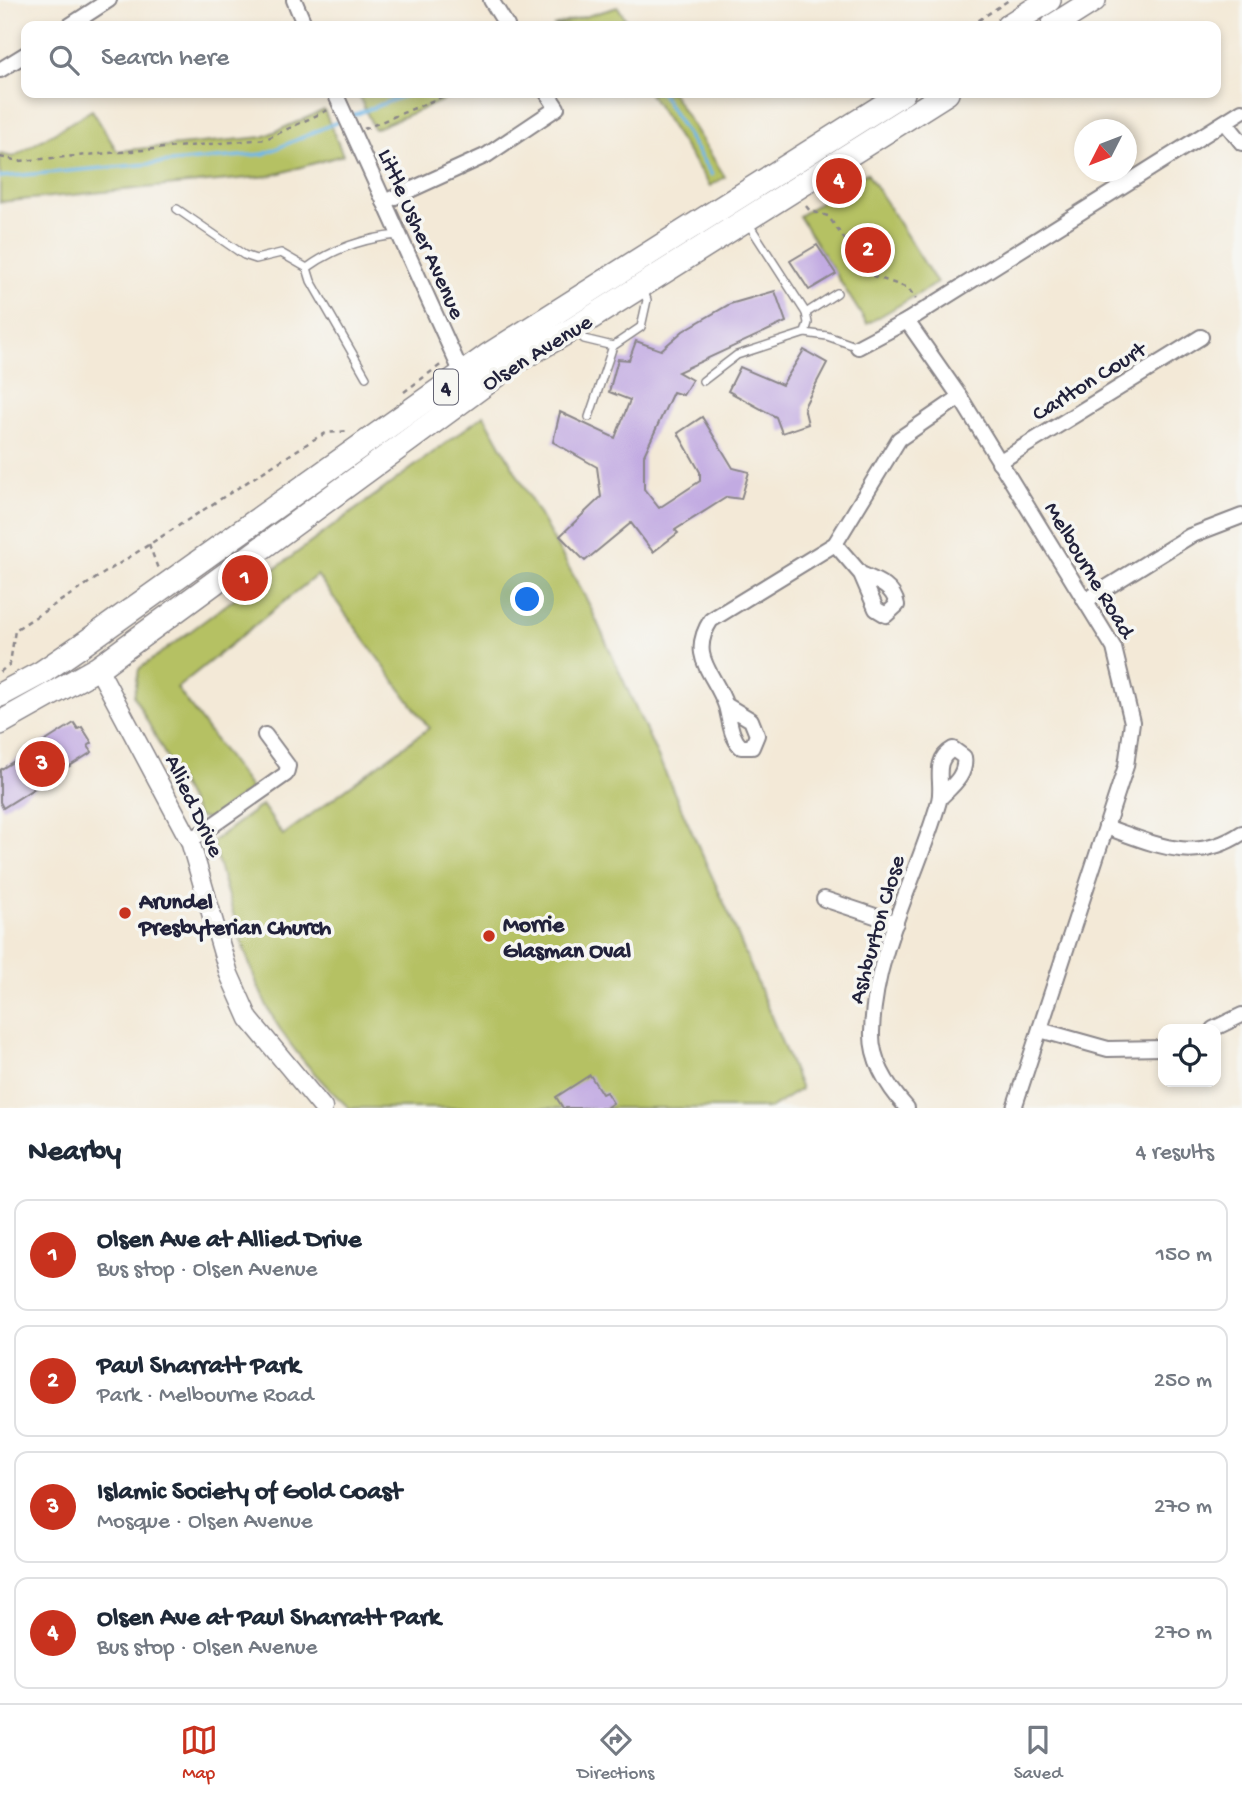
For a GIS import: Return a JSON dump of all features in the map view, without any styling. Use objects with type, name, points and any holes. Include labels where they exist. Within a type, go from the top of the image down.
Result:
[{"type":"main road","points":[[1016,21],[1049,0]]},
{"type":"main road","points":[[1060,21],[1094,0]]},
{"type":"main road","name":"Olsen Avenue","points":[[0,695],[41,673],[82,645],[462,374],[895,98]]},
{"type":"main road","name":"Olsen Avenue","points":[[0,723],[98,667],[462,374],[573,328],[939,98]]},
{"type":"street","points":[[77,21],[109,0]]},
{"type":"street","points":[[294,0],[304,21]]},
{"type":"street","points":[[491,0],[504,21]]},
{"type":"street","points":[[0,71],[21,57]]},
{"type":"street","points":[[384,202],[487,155],[557,108],[550,98]]},
{"type":"street","name":"Little Usher Avenue","points":[[338,99],[462,374]]},
{"type":"street","points":[[858,347],[907,321],[1242,111]]},
{"type":"street","points":[[1224,122],[1242,143]]},
{"type":"street","name":"Melbourne Road","points":[[907,321],[960,397],[1114,648],[1132,722],[1126,766],[1014,1108]]},
{"type":"street","name":"Carlton Court","points":[[999,462],[1201,337]]},
{"type":"street","points":[[726,705],[704,663],[701,641],[711,620],[835,544],[899,439],[960,397]]},
{"type":"street","points":[[1084,601],[1190,536],[1242,516]]},
{"type":"street","points":[[835,544],[861,574]]},
{"type":"street","name":"Allied Drive","points":[[98,667],[190,841],[229,974],[248,1019],[323,1108]]},
{"type":"street","points":[[190,841],[286,774],[288,766],[265,735]]},
{"type":"street","name":"Ashburton Close","points":[[908,1108],[880,1071],[872,1035],[876,994],[896,923],[940,798]]},
{"type":"street","points":[[1107,827],[1174,851],[1212,847],[1242,833]]},
{"type":"street","points":[[824,899],[896,923]]},
{"type":"street","points":[[1221,1025],[1242,1015]]},
{"type":"street","points":[[1040,1030],[1108,1049],[1158,1048]]},
{"type":"lane","points":[[177,209],[244,255],[256,259],[281,253],[307,268],[311,281],[366,377]]},
{"type":"lane","points":[[746,220],[806,313],[808,323],[805,333]]},
{"type":"lane","points":[[307,268],[373,237],[399,234]]},
{"type":"lane","points":[[589,416],[613,346],[640,327],[647,300],[642,285]]},
{"type":"lane","points":[[806,313],[837,293]]},
{"type":"lane","points":[[573,328],[584,339],[613,346]]},
{"type":"lane","points":[[703,381],[737,355],[805,333],[827,336],[858,347]]},
{"type":"path","points":[[978,21],[1009,0]]},
{"type":"path","points":[[354,134],[439,98]]},
{"type":"path","points":[[0,157],[20,161],[266,139],[338,99]]},
{"type":"path","points":[[806,206],[810,211],[828,216],[870,275],[908,288],[916,299]]},
{"type":"path","points":[[404,392],[462,374]]},
{"type":"path","points":[[0,672],[10,664],[15,630],[326,433],[352,430]]},
{"type":"path","points":[[149,544],[159,568],[152,573]]},
{"type":"green space","points":[[618,7],[627,21],[570,21]]},
{"type":"green space","points":[[360,98],[449,98],[374,129]]},
{"type":"green space","points":[[652,98],[675,98],[725,177],[710,186]]},
{"type":"green space","points":[[92,110],[117,151],[263,137],[324,110],[343,155],[270,176],[0,202],[0,154],[13,157]]},
{"type":"green space","points":[[867,173],[937,283],[867,324],[799,216]]},
{"type":"green space","points":[[484,415],[588,602],[729,914],[801,1089],[771,1108],[349,1108],[300,1056],[265,1002],[239,934],[212,842],[262,805],[283,835],[429,728],[317,575],[177,688],[251,789],[209,819],[198,817],[134,696],[139,669]]},
{"type":"building","points":[[817,245],[836,274],[809,290],[790,261]]},
{"type":"building","points":[[775,291],[786,322],[678,372],[692,380],[683,395],[673,392],[644,455],[644,489],[659,508],[700,481],[700,472],[678,433],[702,417],[733,468],[749,472],[741,499],[727,497],[675,530],[678,533],[653,552],[631,523],[585,561],[560,536],[601,497],[597,467],[553,442],[560,412],[615,438],[630,400],[609,392],[618,359],[629,360],[636,341],[661,350],[683,331],[730,304]]},
{"type":"building","points":[[804,350],[827,363],[804,407],[808,424],[782,433],[776,417],[728,391],[740,367],[782,385]]},
{"type":"building","points":[[74,723],[78,729],[82,727],[92,743],[88,746],[92,752],[3,808],[0,802],[0,770]]},
{"type":"building","points":[[590,1075],[602,1094],[606,1092],[613,1103],[606,1108],[563,1108],[556,1097]]},
{"type":"waterway","points":[[351,116],[398,98]]},
{"type":"waterway","points":[[664,98],[712,175]]},
{"type":"waterway","points":[[0,177],[264,154],[344,119]]},
{"type":"place","name":"Olsen Ave at Paul Sharratt Park","points":[[839,181]]},
{"type":"place","name":"Paul Sharratt Park","points":[[868,250]]},
{"type":"place","name":"Olsen Ave at Allied Drive","points":[[245,578]]},
{"type":"place","name":"Islamic Society of Gold Coast","points":[[42,764]]},
{"type":"place","name":"Arundel Presbyterian Church","points":[[125,913]]},
{"type":"place","name":"Morrie Glasman Oval","points":[[489,936]]}]
